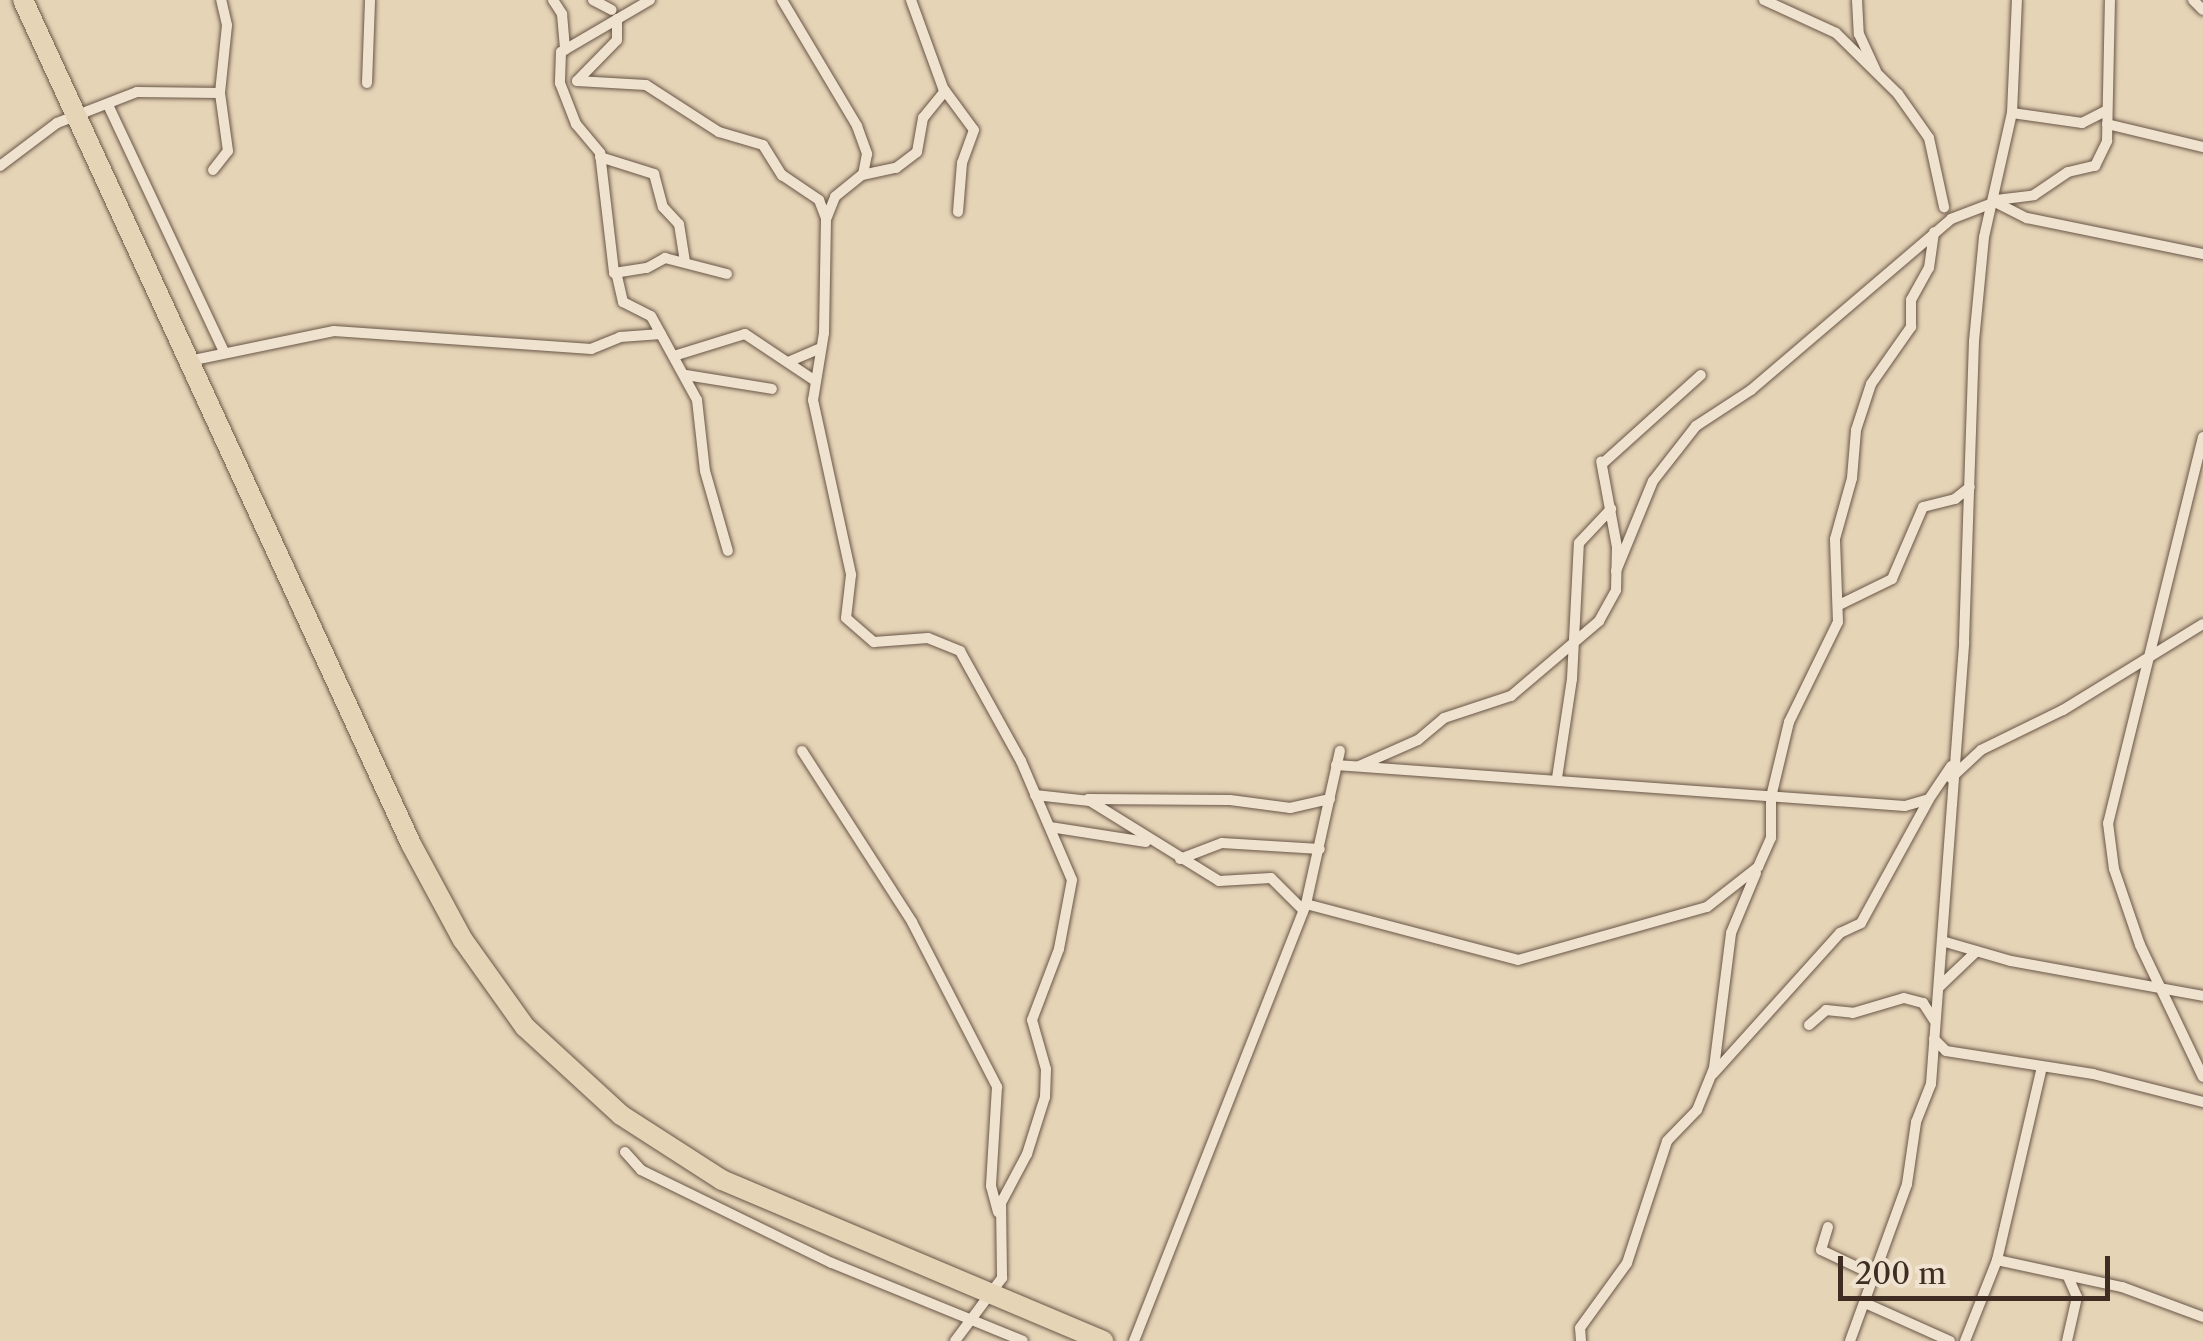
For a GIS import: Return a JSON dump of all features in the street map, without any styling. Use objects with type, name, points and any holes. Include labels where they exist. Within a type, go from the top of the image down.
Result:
[{"type":"highway","points":[[23,0],[411,844],[463,940],[525,1027],[621,1115],[722,1180],[984,1295],[1103,1341]]},
{"type":"street","points":[[213,170],[228,151],[220,92],[227,26],[221,0]]},
{"type":"street","points":[[368,83],[370,0]]},
{"type":"street","points":[[553,0],[562,14],[565,50]]},
{"type":"street","points":[[593,0],[613,12]]},
{"type":"street","points":[[650,0],[613,12],[565,50],[556,64],[576,124],[600,156],[623,302],[649,314],[678,355],[702,416],[704,471],[728,551]]},
{"type":"street","points":[[782,0],[857,126],[866,154],[862,175]]},
{"type":"street","points":[[910,0],[946,91],[974,130],[962,163],[958,212]]},
{"type":"street","points":[[1764,0],[1836,33],[1876,72],[1924,128],[1944,206]]},
{"type":"street","points":[[1857,0],[1860,34],[1876,72]]},
{"type":"street","points":[[1850,1341],[1907,1184],[1916,1122],[1932,1084],[1971,486],[1977,302],[2012,112],[2017,0]]},
{"type":"street","points":[[1616,571],[1653,480],[1696,426],[1746,395],[1934,232],[1995,201],[2034,195],[2068,172],[2092,169],[2106,143],[2110,0]]},
{"type":"street","points":[[2193,0],[2203,10]]},
{"type":"street","points":[[576,81],[617,40],[613,12]]},
{"type":"street","points":[[560,83],[646,84],[719,132],[763,145],[782,174],[819,200],[826,219],[822,348],[814,380],[814,414],[851,575],[846,618],[874,642],[928,638],[960,652],[1035,795],[1072,887],[1060,920],[1059,949],[1032,1020],[1046,1068],[1046,1097],[1000,1218]]},
{"type":"street","points":[[0,166],[75,116],[108,104],[155,89],[220,92]]},
{"type":"street","points":[[826,219],[836,198],[862,175],[896,168],[917,152],[922,118],[946,91]]},
{"type":"street","points":[[108,104],[224,352]]},
{"type":"street","points":[[2012,112],[2082,122],[2107,111]]},
{"type":"street","points":[[2106,124],[2203,146]]},
{"type":"street","points":[[600,156],[654,174],[664,207],[679,224],[684,260]]},
{"type":"street","points":[[1995,201],[2027,218],[2203,254]]},
{"type":"street","points":[[1581,1341],[1580,1328],[1626,1262],[1666,1141],[1697,1110],[1709,1078],[1731,933],[1771,838],[1771,797],[1788,722],[1836,629],[1841,604],[1836,539],[1853,472],[1856,430],[1871,384],[1911,327],[1912,300],[1929,268],[1934,232]]},
{"type":"street","points":[[617,276],[665,258],[727,274]]},
{"type":"street","points":[[188,362],[334,330],[591,349],[620,337],[661,334]]},
{"type":"street","points":[[678,355],[745,334],[814,380]]},
{"type":"street","points":[[788,362],[822,348]]},
{"type":"street","points":[[686,375],[772,388]]},
{"type":"street","points":[[1355,768],[1418,740],[1444,718],[1511,696],[1574,648],[1612,603],[1616,571],[1611,508],[1601,462],[1701,375]]},
{"type":"street","points":[[2201,1068],[2140,946],[2114,869],[2108,827],[2153,650],[2158,600],[2203,437]]},
{"type":"street","points":[[1841,604],[1892,578],[1924,507],[1955,499],[1971,486]]},
{"type":"street","points":[[1557,778],[1574,648],[1579,542],[1611,508]]},
{"type":"street","points":[[1951,778],[1981,750],[2063,710],[2153,650],[2203,624]]},
{"type":"street","points":[[802,751],[912,922],[997,1087],[1001,1103],[991,1186],[1000,1218],[1002,1278],[984,1295],[956,1341]]},
{"type":"street","points":[[1134,1341],[1304,907],[1340,751]]},
{"type":"street","points":[[1336,765],[1905,806],[1929,799]]},
{"type":"street","points":[[1709,1078],[1840,932],[1861,923],[1952,765]]},
{"type":"street","points":[[1035,795],[1230,800],[1290,808],[1330,800]]},
{"type":"street","points":[[1082,798],[1147,842],[1223,882],[1271,878],[1304,907],[1512,960],[1570,950],[1600,933],[1707,907],[1758,867]]},
{"type":"street","points":[[1050,828],[1147,842]]},
{"type":"street","points":[[1180,859],[1222,843],[1320,849]]},
{"type":"street","points":[[1942,941],[2203,996]]},
{"type":"street","points":[[1938,987],[1977,951]]},
{"type":"street","points":[[1808,1025],[1826,1010],[1855,1012],[1904,998],[1922,1003],[1935,1021]]},
{"type":"street","points":[[1933,1038],[1946,1051],[2203,1102]]},
{"type":"street","points":[[1965,1341],[1997,1260],[2042,1067]]},
{"type":"street","points":[[624,1152],[641,1170],[970,1321],[1023,1341]]},
{"type":"street","points":[[1828,1227],[1821,1250],[1874,1275]]},
{"type":"street","points":[[1997,1260],[2069,1279],[2125,1288],[2203,1317]]},
{"type":"street","points":[[2067,1341],[2077,1300],[2069,1279]]},
{"type":"street","points":[[1865,1303],[1950,1341]]}]
